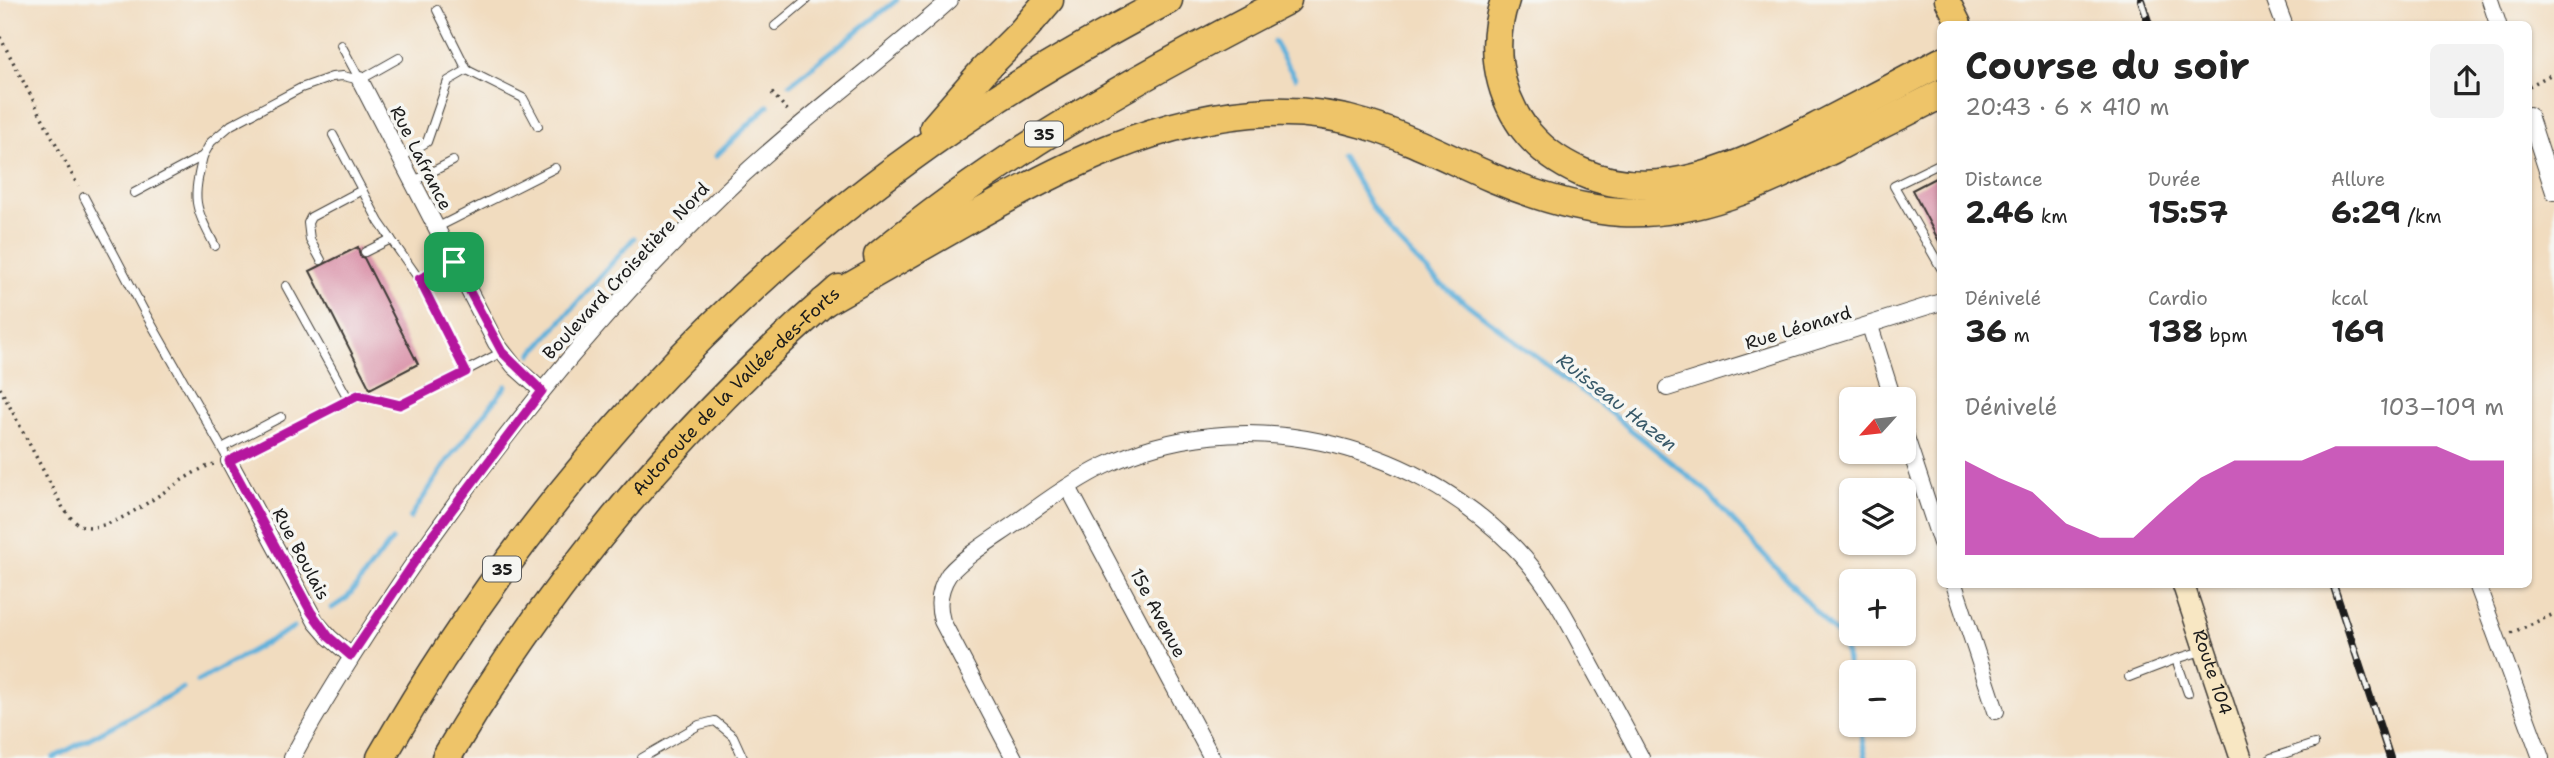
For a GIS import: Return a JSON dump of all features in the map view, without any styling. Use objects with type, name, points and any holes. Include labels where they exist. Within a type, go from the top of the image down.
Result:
[{"type":"highway","points":[[903,165],[985,69],[1049,0]]},
{"type":"highway","name":"35","points":[[381,758],[440,661],[498,574],[547,510],[626,417],[688,351],[750,291],[847,207],[959,124],[1076,50],[1168,0]]},
{"type":"highway","name":"Autoroute de la Vallée-des-Forts","points":[[446,758],[522,641],[601,535],[714,408],[824,302],[919,222],[1006,159],[1121,88],[1287,0]]},
{"type":"highway","points":[[1505,0],[1498,33],[1498,61],[1504,89],[1515,112],[1536,142],[1553,157],[1572,168],[1610,182],[1637,185],[1668,183],[1725,170],[1811,130],[1937,64]]},
{"type":"highway","points":[[824,302],[1072,163],[1154,132],[1220,117],[1270,112],[1318,113],[1341,117],[1397,134],[1494,178],[1549,198],[1607,210],[1644,211],[1703,204],[1758,186],[1937,96]]},
{"type":"main road","points":[[1947,0],[1958,21]]},
{"type":"main road","name":"Route 104","points":[[2184,588],[2241,758]]},
{"type":"street","points":[[2275,0],[2283,21]]},
{"type":"street","points":[[2490,0],[2497,21]]},
{"type":"street","name":"Boulevard Croisetière Nord","points":[[292,758],[351,656],[432,536],[542,391],[621,299],[744,174],[948,1]]},
{"type":"street","name":"Rue Lafrance","points":[[360,80],[502,352],[542,391]]},
{"type":"street","points":[[2532,124],[2554,192]]},
{"type":"street","name":"Rue Léonard","points":[[1667,388],[1937,303]]},
{"type":"street","points":[[1870,326],[1889,387]]},
{"type":"street","points":[[1014,758],[942,621],[940,593],[945,580],[954,569],[1068,487],[1106,465],[1149,449],[1183,441],[1239,435],[1296,437],[1345,446],[1416,474],[1474,510],[1514,547],[1535,570],[1553,596],[1641,758]]},
{"type":"street","name":"Rue Boulais","points":[[226,454],[311,612],[329,637],[351,656]]},
{"type":"street","points":[[1915,464],[1937,531]]},
{"type":"street","name":"15e Avenue","points":[[1068,487],[1212,758]]},
{"type":"street","points":[[1955,588],[1996,711]]},
{"type":"street","points":[[2478,588],[2541,758]]},
{"type":"lane","points":[[775,26],[806,0]]},
{"type":"lane","points":[[437,10],[467,70],[523,98],[538,126]]},
{"type":"lane","points":[[341,45],[360,80]]},
{"type":"lane","points":[[215,246],[195,198],[203,156],[220,132],[301,88],[332,77],[343,76],[360,80],[399,58]]},
{"type":"lane","points":[[400,158],[427,142],[448,81],[467,70]]},
{"type":"lane","points":[[333,135],[379,222],[419,279],[466,372]]},
{"type":"lane","points":[[134,193],[203,156]]},
{"type":"lane","points":[[412,182],[453,161]]},
{"type":"lane","points":[[1937,165],[1894,186],[1937,261]]},
{"type":"lane","points":[[436,228],[555,168]]},
{"type":"lane","points":[[321,260],[310,240],[308,223],[311,217],[362,190]]},
{"type":"lane","points":[[83,197],[144,311],[226,454]]},
{"type":"lane","points":[[365,252],[391,239]]},
{"type":"lane","points":[[419,279],[454,262]]},
{"type":"lane","points":[[286,286],[349,400]]},
{"type":"lane","points":[[226,454],[358,395],[400,405],[502,352]]},
{"type":"lane","points":[[226,454],[281,417]]},
{"type":"lane","points":[[2129,677],[2205,650]]},
{"type":"lane","points":[[2176,659],[2188,693]]},
{"type":"lane","points":[[642,758],[699,725],[715,721],[733,736],[743,758]]},
{"type":"lane","points":[[2272,758],[2314,744]]},
{"type":"path","points":[[0,37],[83,197]]},
{"type":"path","points":[[2532,84],[2554,73]]},
{"type":"path","points":[[772,93],[800,125]]},
{"type":"path","points":[[0,388],[63,508],[73,521],[83,526],[97,526],[154,500],[226,454]]},
{"type":"path","points":[[2497,639],[2554,614]]},
{"type":"building","points":[[1937,177],[1937,237],[1912,190]]},
{"type":"building","points":[[358,247],[360,256],[364,258],[418,364],[370,389],[310,271]]},
{"type":"waterway","points":[[790,84],[897,0]]},
{"type":"waterway","name":"Ruisseau Hazen","points":[[1274,42],[1295,78]]},
{"type":"waterway","points":[[716,156],[768,106]]},
{"type":"waterway","name":"Ruisseau Hazen","points":[[1343,157],[1390,233],[1438,282],[1599,404],[1704,489],[1843,641],[1847,660]]},
{"type":"waterway","points":[[532,354],[634,238]]},
{"type":"waterway","points":[[410,518],[448,460],[506,386]]},
{"type":"waterway","points":[[332,608],[347,598],[392,540]]},
{"type":"waterway","points":[[198,681],[294,627]]},
{"type":"waterway","points":[[53,758],[183,688]]},
{"type":"waterway","name":"Ruisseau Hazen","points":[[1862,737],[1866,758]]},
{"type":"railway","points":[[2141,0],[2148,21]]},
{"type":"railway","points":[[2334,588],[2390,758]]},
{"type":"route","points":[[454,262],[502,352],[542,391],[432,536],[351,656],[329,637],[311,612],[229,461],[358,395],[400,405],[466,372],[419,279],[454,262]]}]
